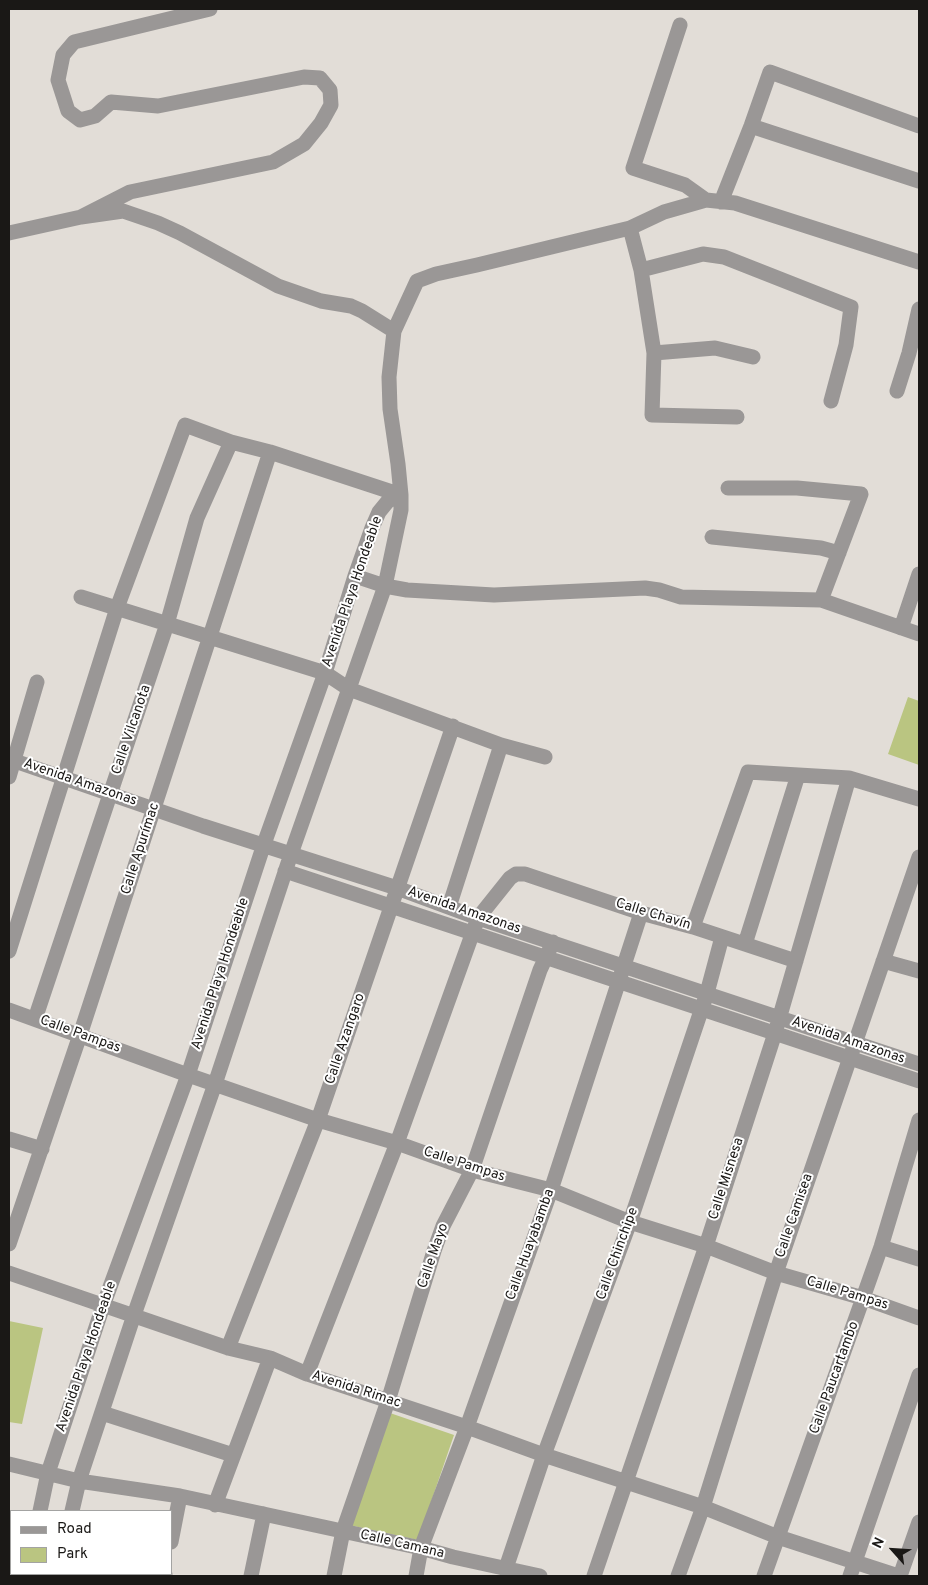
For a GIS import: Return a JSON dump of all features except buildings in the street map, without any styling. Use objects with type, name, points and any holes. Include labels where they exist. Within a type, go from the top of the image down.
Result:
[{"type":"street","points":[[81,217],[130,192],[273,162],[304,144],[321,123],[331,104],[330,90],[320,78],[304,77],[158,106],[111,102],[95,116],[80,120],[68,111],[58,80],[63,56],[74,42],[210,9]]},
{"type":"street","points":[[680,25],[633,168],[685,186],[706,200]]},
{"type":"street","points":[[721,202],[770,72],[919,126]]},
{"type":"street","points":[[751,126],[919,181]]},
{"type":"street","points":[[9,951],[116,608],[186,425],[230,442],[270,452],[401,495],[389,377],[394,331],[417,281],[436,274],[630,228],[664,212],[706,200],[735,203],[919,262]]},
{"type":"street","points":[[9,233],[81,217],[123,211],[158,223],[278,286],[321,301],[351,306],[394,331]]},
{"type":"street","points":[[630,228],[641,270],[654,353],[652,415],[737,417]]},
{"type":"street","points":[[641,270],[703,254],[724,257],[851,307],[846,345],[831,401]]},
{"type":"street","points":[[897,391],[909,354],[919,309]]},
{"type":"street","points":[[654,353],[715,348],[753,357]]},
{"type":"street","name":"Calle Vilcanota","points":[[35,1019],[167,624],[197,518],[230,442]]},
{"type":"street","name":"Calle Apurímac","points":[[9,1244],[80,1035],[270,452]]},
{"type":"street","points":[[728,488],[797,488],[860,494],[821,600]]},
{"type":"street","name":"Avenida Playa Hondeable","points":[[40,1510],[48,1473],[103,1306],[188,1075],[264,844],[325,672],[372,528],[379,512],[388,501],[401,495],[398,529],[385,586],[291,854],[215,1084],[134,1315],[78,1481],[72,1510]]},
{"type":"street","points":[[712,537],[820,548],[839,552]]},
{"type":"street","points":[[901,628],[919,574]]},
{"type":"street","points":[[355,576],[385,586],[407,590],[494,595],[645,588],[681,597],[821,600],[919,634]]},
{"type":"street","points":[[81,597],[325,672],[348,689],[545,758]]},
{"type":"street","points":[[9,777],[11,760],[37,682]]},
{"type":"street","name":"Calle Azangaro","points":[[228,1348],[318,1120],[453,726]]},
{"type":"street","points":[[449,907],[501,744]]},
{"type":"street","name":"Avenida Amazonas","points":[[11,760],[397,888],[478,918],[919,1064]]},
{"type":"street","points":[[693,927],[748,772],[849,778],[919,799]]},
{"type":"street","points":[[745,944],[798,775]]},
{"type":"street","name":"Calle Misnesa","points":[[594,1576],[706,1246],[780,1018],[849,778]]},
{"type":"street","name":"Calle Camisea","points":[[678,1576],[703,1507],[776,1273],[849,1058],[883,961],[914,888],[919,857]]},
{"type":"street","name":"Avenida Amazonas","points":[[286,871],[919,1082]]},
{"type":"street","name":"Calle Chavín","points":[[478,918],[510,878],[516,874],[525,874],[641,913],[693,927],[796,961]]},
{"type":"street","name":"Calle Huayabamba","points":[[416,1576],[421,1548],[467,1427],[551,1190],[641,913]]},
{"type":"street","points":[[307,1374],[397,1143],[478,918]]},
{"type":"street","name":"Calle Chinchipe","points":[[506,1568],[544,1455],[630,1222],[707,993],[722,937]]},
{"type":"street","name":"Calle Mayo","points":[[334,1576],[343,1531],[388,1401],[434,1251],[443,1226],[472,1170],[540,970],[553,942]]},
{"type":"street","points":[[883,961],[919,971]]},
{"type":"street","name":"Calle Pampas","points":[[9,1010],[318,1120],[397,1143],[472,1170],[551,1190],[630,1222],[706,1246],[776,1273],[863,1298],[919,1318]]},
{"type":"street","name":"Calle Paucartambo","points":[[764,1576],[881,1247],[912,1168],[919,1120]]},
{"type":"street","points":[[9,1140],[42,1149]]},
{"type":"street","points":[[881,1247],[919,1260]]},
{"type":"street","name":"Avenida Rimac","points":[[9,1273],[228,1348],[270,1358],[307,1374],[703,1507],[852,1569],[899,1576]]},
{"type":"street","points":[[215,1504],[270,1358]]},
{"type":"street","points":[[852,1569],[919,1375]]},
{"type":"street","points":[[102,1413],[233,1455]]},
{"type":"street","name":"Calle Camana","points":[[9,1464],[78,1481],[180,1496],[421,1548],[540,1576]]},
{"type":"street","points":[[172,1537],[180,1496]]},
{"type":"street","points":[[251,1576],[264,1514]]},
{"type":"street","points":[[899,1576],[919,1522]]},
{"type":"green space","points":[[908,697],[919,701],[919,765],[888,754]]},
{"type":"green space","points":[[9,1321],[43,1328],[22,1424],[9,1422]]},
{"type":"green space","points":[[390,1413],[454,1435],[418,1540],[349,1525]]}]
